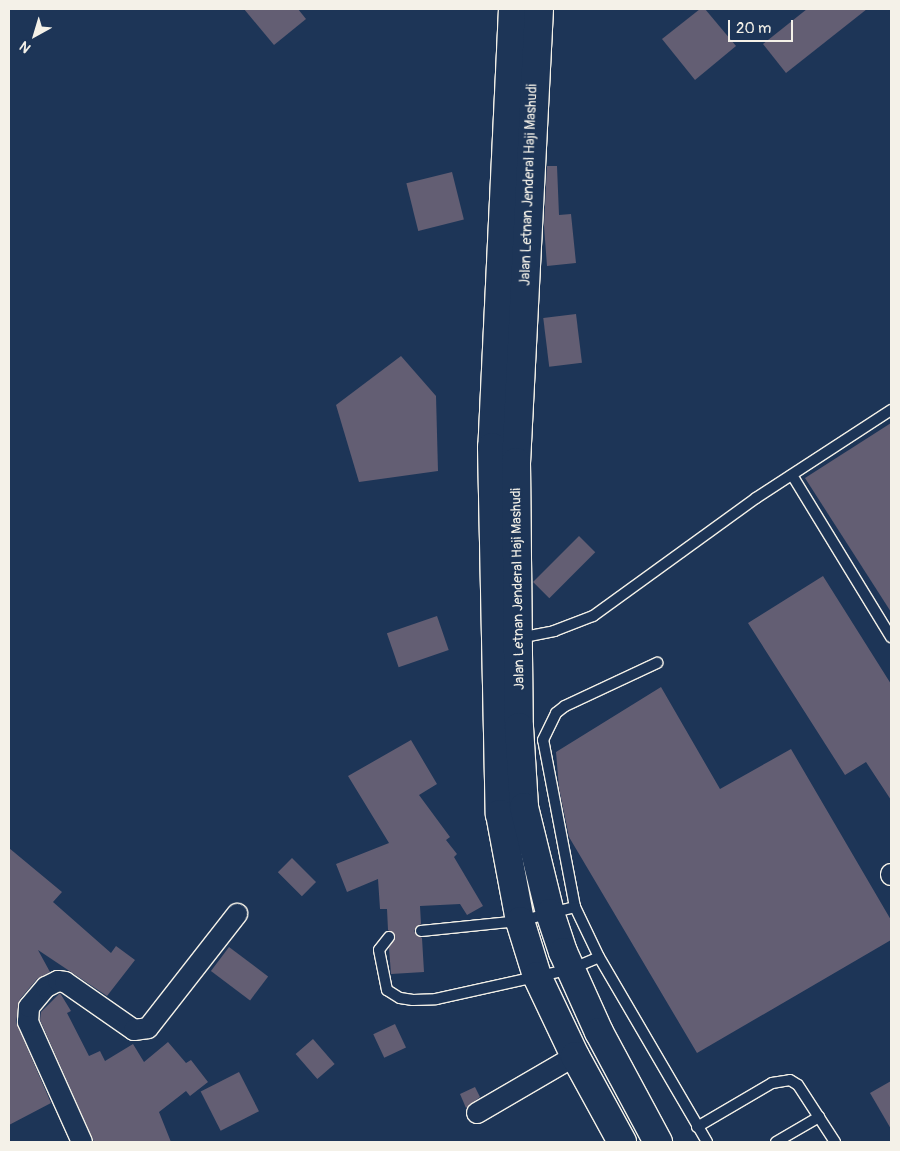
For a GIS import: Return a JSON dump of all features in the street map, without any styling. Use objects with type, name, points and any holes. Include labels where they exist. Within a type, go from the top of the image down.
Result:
[{"type":"main road","name":"Jalan Letnan Jenderal Haji Mashudi","points":[[513,9],[500,228],[492,448],[496,760],[500,814],[520,921],[537,976],[575,1056],[622,1142]]},
{"type":"main road","name":"Jalan Letnan Jenderal Haji Mashudi","points":[[538,9],[516,462],[518,638],[524,807],[563,910],[571,969],[599,1032],[658,1142]]},
{"type":"main road","points":[[500,228],[528,232]]},
{"type":"street","points":[[82,1142],[28,1022],[29,1007],[46,987],[58,981],[65,982],[134,1030],[148,1028],[238,914]]},
{"type":"street","points":[[477,1113],[575,1056]]},
{"type":"lane","points":[[518,638],[554,631],[593,616],[792,475],[891,410]]},
{"type":"lane","points":[[792,475],[891,636]]},
{"type":"lane","points":[[658,663],[565,706],[556,713],[543,740],[563,910],[599,957],[707,1142]]},
{"type":"lane","points":[[421,931],[520,921],[563,910]]},
{"type":"lane","points":[[388,937],[379,950],[388,990],[400,998],[436,999],[571,969],[599,957]]},
{"type":"lane","points":[[697,1127],[772,1083],[790,1080],[798,1085],[835,1142]]},
{"type":"lane","points":[[776,1142],[819,1116]]},
{"type":"building","points":[[244,9],[298,9],[306,19],[274,45]]},
{"type":"building","points":[[700,9],[705,9],[736,46],[695,80],[662,39]]},
{"type":"building","points":[[807,9],[867,9],[786,73],[763,44]]},
{"type":"building","points":[[547,166],[557,166],[559,215],[571,214],[576,263],[547,266],[544,226]]},
{"type":"building","points":[[452,172],[464,220],[418,231],[406,183]]},
{"type":"building","points":[[576,314],[582,363],[549,367],[543,318]]},
{"type":"building","points":[[401,356],[436,396],[438,471],[359,482],[336,405]]},
{"type":"building","points":[[891,423],[891,612],[805,478]]},
{"type":"building","points":[[579,536],[595,552],[549,598],[533,582]]},
{"type":"building","points":[[823,576],[891,684],[891,800],[866,762],[845,775],[748,623]]},
{"type":"building","points":[[437,616],[449,650],[399,667],[387,633]]},
{"type":"building","points":[[661,687],[720,789],[791,749],[891,920],[891,940],[697,1053],[569,837],[559,788],[556,752]]},
{"type":"building","points":[[411,740],[437,784],[419,795],[450,837],[446,840],[457,854],[454,857],[483,906],[467,915],[460,904],[420,906],[421,924],[414,931],[422,938],[424,972],[391,974],[389,948],[395,935],[388,930],[387,909],[380,909],[378,879],[347,892],[336,864],[389,843],[348,776]]},
{"type":"building","points":[[9,848],[62,892],[53,902],[111,953],[116,946],[135,960],[107,996],[38,950],[50,972],[37,979],[20,999],[16,1022],[51,1103],[9,1125]]},
{"type":"building","points":[[292,858],[316,882],[302,896],[278,872]]},
{"type":"building","points":[[229,947],[268,976],[250,1000],[211,971]]},
{"type":"building","points":[[60,993],[71,1011],[67,1013],[89,1056],[100,1051],[105,1061],[133,1044],[144,1062],[168,1042],[186,1063],[191,1060],[208,1082],[190,1096],[186,1091],[159,1112],[171,1142],[94,1142],[40,1020],[41,1012]]},
{"type":"building","points":[[395,1024],[406,1048],[384,1058],[373,1034]]},
{"type":"building","points":[[313,1039],[335,1064],[317,1079],[296,1054]]},
{"type":"building","points":[[239,1072],[259,1111],[221,1131],[201,1092]]},
{"type":"building","points":[[891,1081],[891,1129],[870,1093]]},
{"type":"building","points":[[475,1087],[480,1097],[466,1108],[460,1094]]}]
